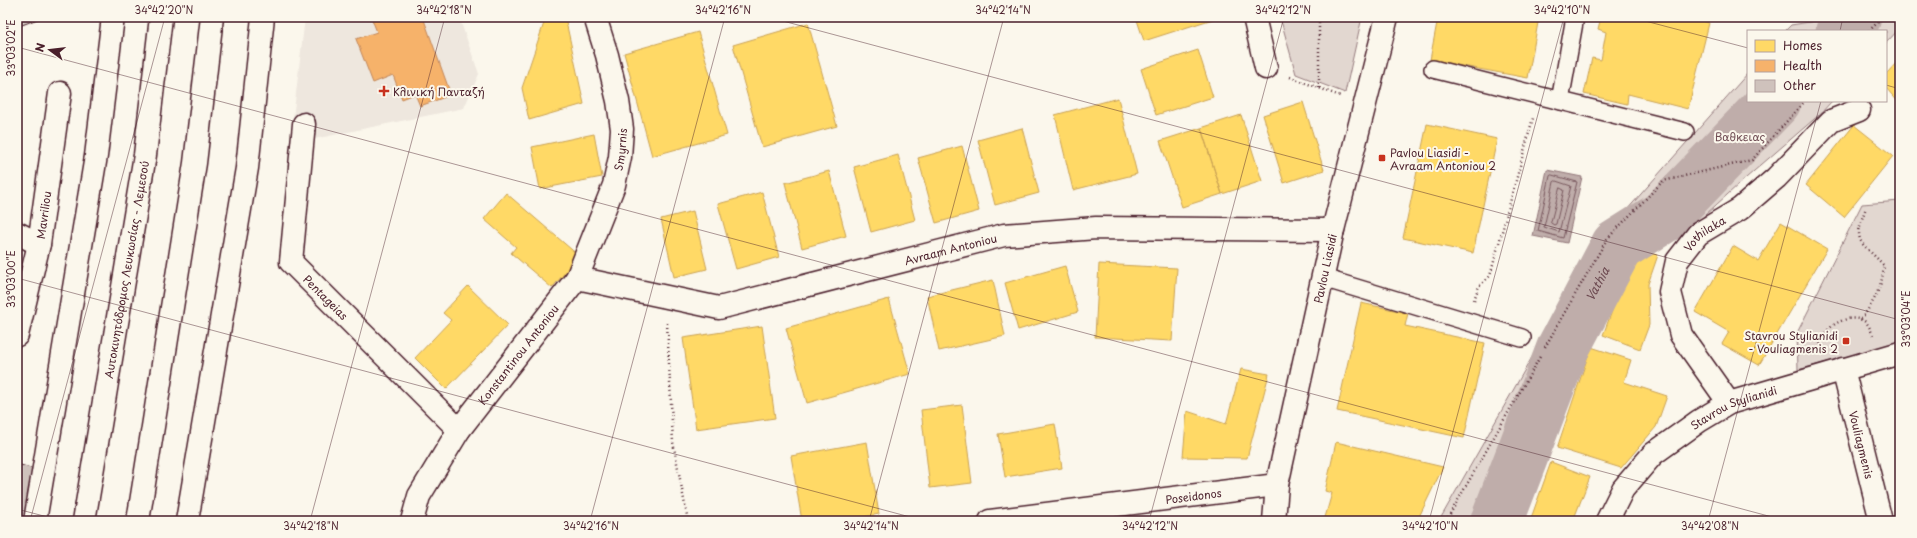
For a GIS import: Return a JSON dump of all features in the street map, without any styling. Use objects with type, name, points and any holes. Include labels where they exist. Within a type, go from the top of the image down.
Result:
[{"type":"main road","points":[[35,521],[96,156],[113,17]]},
{"type":"main road","name":"Αυτοκινητόδρομος Λευκωσίας - Λεμεσού","points":[[84,521],[145,155],[161,17]]},
{"type":"main road","points":[[138,521],[195,163],[212,17]]},
{"type":"main road","points":[[187,521],[247,168],[263,17]]},
{"type":"main road","name":"Smyrnis","points":[[577,278],[614,185],[620,157],[622,130],[618,101],[607,55],[595,17]]},
{"type":"main road","points":[[1254,17],[1266,68]]},
{"type":"main road","name":"Pavlou Liasidi","points":[[1274,521],[1277,486],[1333,230],[1387,17]]},
{"type":"main road","name":"Mavriliou","points":[[17,335],[39,244],[60,93]]},
{"type":"main road","name":"Vothilaka","points":[[1729,403],[1681,335],[1670,292],[1677,261],[1698,234],[1740,210],[1776,178],[1831,121],[1859,110]]},
{"type":"main road","name":"Pentageias","points":[[304,124],[291,262],[459,430]]},
{"type":"main road","name":"Avraam Antoniou","points":[[577,278],[719,308],[1004,235],[1096,228],[1333,230]]},
{"type":"main road","points":[[17,233],[39,244]]},
{"type":"main road","name":"Konstantinou Antoniou","points":[[412,521],[419,496],[459,430],[577,278]]},
{"type":"main road","name":"Stavrou Stylianidi","points":[[1607,521],[1623,489],[1653,454],[1699,420],[1729,403],[1900,353]]},
{"type":"main road","name":"Vouliagmenis","points":[[1833,372],[1881,521]]},
{"type":"main road","name":"Poseidonos","points":[[990,521],[1277,486]]},
{"type":"lane","points":[[1560,101],[1575,17]]},
{"type":"lane","points":[[1433,70],[1685,132]]},
{"type":"lane","points":[[1323,278],[1522,338]]},
{"type":"path","points":[[1319,17],[1319,88]]},
{"type":"path","points":[[1871,30],[1884,17]]},
{"type":"path","points":[[1266,68],[1365,106]]},
{"type":"path","points":[[1467,321],[1479,286],[1490,276],[1538,96]]},
{"type":"path","points":[[1446,521],[1607,239],[1662,181],[1752,160],[1804,102]]},
{"type":"path","points":[[1861,319],[1874,302],[1883,280],[1884,266],[1875,255],[1864,247],[1860,240],[1859,226],[1866,208]]},
{"type":"path","points":[[666,297],[674,442],[688,521]]},
{"type":"path","points":[[1833,372],[1820,346],[1830,328],[1844,319],[1861,319],[1868,324],[1875,338],[1878,359]]},
{"type":"shaded area","name":"Κλινική Πανταζή","points":[[305,17],[459,17],[479,74],[464,108],[290,144]]},
{"type":"green space","points":[[1280,17],[1362,17],[1345,93],[1296,74]]},
{"type":"green space","points":[[1830,17],[1900,17],[1900,28],[1887,42],[1887,30],[1786,30],[1791,25],[1828,19]]},
{"type":"green space","name":"Βαθκειας","points":[[1747,74],[1747,102],[1831,102],[1820,114],[1739,184],[1681,237],[1619,263],[1516,521],[1439,521],[1595,246]]},
{"type":"green space","points":[[1900,201],[1900,342],[1798,370],[1797,333],[1862,204]]},
{"type":"water","points":[[1547,170],[1582,177],[1567,243],[1533,236]]},
{"type":"building: Homes","points":[[565,17],[584,104],[529,120],[522,88],[545,20]]},
{"type":"building: Homes","points":[[1136,17],[1219,17],[1144,41]]},
{"type":"building: Homes","points":[[1438,17],[1539,17],[1528,78],[1430,60]]},
{"type":"building: Homes","points":[[1601,17],[1692,17],[1709,23],[1688,109],[1628,94],[1627,104],[1584,94],[1592,58],[1601,60],[1606,32],[1598,29]]},
{"type":"building: Homes","points":[[808,23],[837,126],[762,147],[733,45]]},
{"type":"building: Homes","points":[[698,32],[727,135],[652,156],[624,53]]},
{"type":"building: Homes","points":[[1198,50],[1213,97],[1156,115],[1141,69]]},
{"type":"building: Homes","points":[[1900,59],[1900,104],[1887,89],[1887,73]]},
{"type":"building: Homes","points":[[1118,98],[1137,174],[1073,190],[1055,115]]},
{"type":"building: Homes","points":[[1303,102],[1324,170],[1284,183],[1263,115]]},
{"type":"building: Homes","points":[[1241,115],[1262,181],[1222,194],[1201,128]]},
{"type":"building: Homes","points":[[1427,124],[1497,139],[1473,253],[1403,238]]},
{"type":"building: Homes","points":[[1854,125],[1893,156],[1844,217],[1806,185]]},
{"type":"building: Homes","points":[[1022,128],[1039,193],[995,205],[978,140]]},
{"type":"building: Homes","points":[[1201,128],[1222,194],[1182,207],[1160,141]]},
{"type":"building: Homes","points":[[594,134],[602,177],[540,189],[532,147]]},
{"type":"building: Homes","points":[[962,146],[979,211],[936,223],[918,158]]},
{"type":"building: Homes","points":[[898,155],[915,220],[871,232],[854,167]]},
{"type":"building: Homes","points":[[829,171],[846,236],[802,248],[785,183]]},
{"type":"building: Homes","points":[[762,192],[779,257],[736,269],[718,204]]},
{"type":"building: Homes","points":[[506,193],[579,256],[552,288],[511,253],[516,247],[484,219]]},
{"type":"building: Homes","points":[[693,211],[707,269],[674,277],[661,219]]},
{"type":"building: Homes","points":[[1781,222],[1827,249],[1759,365],[1722,344],[1729,332],[1695,312],[1733,246],[1758,261]]},
{"type":"building: Homes","points":[[1645,252],[1658,255],[1648,284],[1649,325],[1640,349],[1603,335],[1629,266]]},
{"type":"building: Homes","points":[[1099,264],[1177,268],[1172,341],[1095,337]]},
{"type":"building: Homes","points":[[1065,266],[1078,312],[1018,330],[1005,283]]},
{"type":"building: Homes","points":[[993,280],[1005,336],[939,351],[927,296]]},
{"type":"building: Homes","points":[[468,286],[508,325],[446,389],[415,358],[451,320],[443,313]]},
{"type":"building: Homes","points":[[889,299],[910,374],[807,403],[786,328]]},
{"type":"building: Homes","points":[[1361,303],[1408,313],[1405,326],[1485,343],[1464,438],[1337,411]]},
{"type":"building: Homes","points":[[762,326],[775,418],[696,429],[683,338]]},
{"type":"building: Homes","points":[[1591,347],[1631,360],[1624,382],[1667,396],[1656,427],[1621,468],[1557,448]]},
{"type":"building: Homes","points":[[1241,369],[1269,374],[1247,458],[1183,457],[1187,411],[1226,424]]},
{"type":"building: Homes","points":[[962,405],[972,483],[930,488],[921,410]]},
{"type":"building: Homes","points":[[1055,424],[1062,468],[1005,477],[998,434]]},
{"type":"building: Homes","points":[[867,442],[879,514],[842,521],[802,521],[791,456]]},
{"type":"building: Homes","points":[[1336,442],[1443,467],[1417,521],[1324,521],[1332,493],[1325,491]]},
{"type":"building: Homes","points":[[1551,462],[1590,477],[1573,521],[1530,521]]},
{"type":"building: Health","points":[[371,17],[423,17],[451,95],[420,106],[415,94],[402,99],[393,75],[373,83],[356,39],[377,32]]},
{"type":"building: Other","points":[[17,17],[39,17],[40,18],[17,27]]},
{"type":"building: Other","points":[[17,464],[38,470],[26,521],[17,521]]},
{"type":"waterway","name":"Vathia","points":[[1843,30],[1855,17]]},
{"type":"waterway","name":"Vathia","points":[[1497,521],[1563,348],[1617,246],[1663,217],[1774,102]]},
{"type":"place","name":"Κλινική Πανταζή","points":[[384,91]]},
{"type":"place","name":"Pavlou Liasidi - Avraam Antoniou 2","points":[[1382,158]]},
{"type":"place","name":"Stavrou Stylianidi - Vouliagmenis 2","points":[[1846,341]]}]
